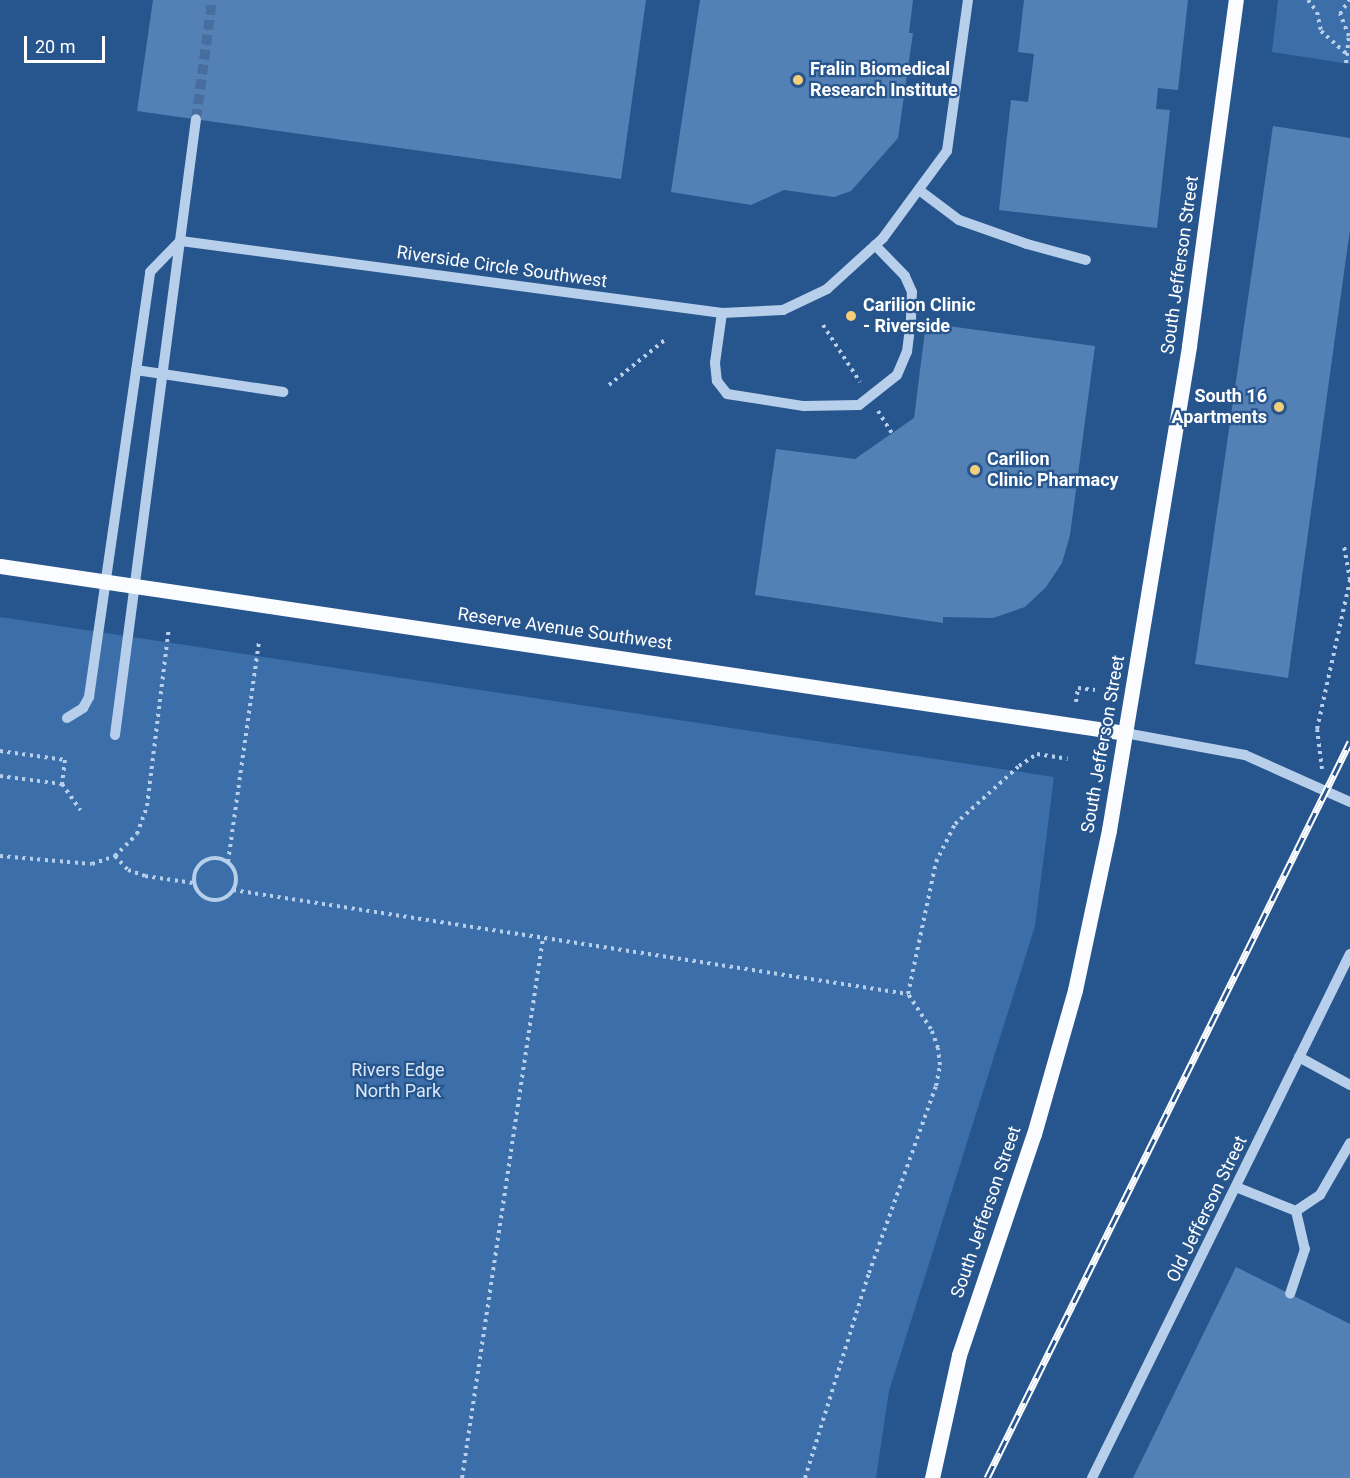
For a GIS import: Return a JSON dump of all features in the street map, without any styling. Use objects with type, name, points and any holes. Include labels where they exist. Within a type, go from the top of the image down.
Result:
[{"type":"main road","name":"South Jefferson Street","points":[[932,1478],[959,1355],[1034,1134],[1075,990],[1109,830],[1189,346],[1236,0]]},
{"type":"main road","name":"Reserve Avenue Southwest","points":[[0,566],[1125,733]]},
{"type":"street","name":"Riverside Circle Southwest","points":[[181,241],[722,313],[783,310],[827,289],[875,245],[947,151],[968,0]]},
{"type":"street","points":[[115,735],[196,119]]},
{"type":"street","points":[[919,190],[959,219],[1027,244],[1086,260]]},
{"type":"street","points":[[67,718],[83,708],[89,697],[150,272],[181,241]]},
{"type":"street","points":[[722,313],[716,363],[717,381],[727,394],[833,409],[859,405],[897,375],[907,352],[911,318],[912,292],[905,276],[875,245]]},
{"type":"street","points":[[136,370],[283,392]]},
{"type":"street","points":[[1125,733],[1245,755],[1350,802]]},
{"type":"street","name":"Old Jefferson Street","points":[[1092,1478],[1350,954]]},
{"type":"street","points":[[1299,1057],[1350,1085]]},
{"type":"street","points":[[1296,1211],[1320,1195],[1350,1143]]},
{"type":"street","points":[[1236,1188],[1296,1211]]},
{"type":"street","points":[[1290,1294],[1305,1249],[1296,1211]]},
{"type":"path","points":[[1308,0],[1317,12],[1321,31],[1348,55]]},
{"type":"path","points":[[1346,63],[1349,36],[1340,14],[1349,0]]},
{"type":"path","points":[[823,325],[892,433]]},
{"type":"path","points":[[609,385],[666,339]]},
{"type":"path","points":[[1326,790],[1317,729],[1331,654],[1346,606],[1350,580],[1344,546]]},
{"type":"path","points":[[0,856],[62,865],[92,864],[115,856],[137,834],[147,806],[169,628]]},
{"type":"path","points":[[234,890],[236,878],[228,862],[259,641]]},
{"type":"path","points":[[1076,702],[1078,688],[1095,690]]},
{"type":"path","points":[[0,751],[65,760],[62,784],[80,810]]},
{"type":"path","points":[[805,1478],[869,1273],[936,1086],[940,1065],[938,1048],[931,1029],[908,994],[936,861],[955,824],[978,799],[1037,754],[1068,759]]},
{"type":"path","points":[[0,776],[62,784]]},
{"type":"path","points":[[115,856],[128,870],[145,876],[194,883]]},
{"type":"path","points":[[194,883],[201,863],[214,858],[228,862]]},
{"type":"path","points":[[194,883],[202,896],[215,900],[234,890],[908,994]]},
{"type":"path","points":[[462,1478],[543,938]]},
{"type":"green space","points":[[1278,0],[1350,0],[1350,64],[1272,52]]},
{"type":"green space","name":"Rivers Edge North Park","points":[[0,617],[1054,777],[1035,926],[889,1391],[876,1478],[0,1478]]},
{"type":"building","points":[[153,0],[646,0],[621,179],[137,111]]},
{"type":"building","name":"Fralin Biomedical Research Institute","points":[[700,0],[913,0],[909,33],[913,33],[898,138],[851,191],[834,197],[784,190],[751,205],[671,192]]},
{"type":"building","points":[[1024,0],[1188,0],[1178,90],[1158,88],[1156,109],[1170,110],[1157,228],[999,210],[1011,100],[1028,102],[1034,54],[1018,52]]},
{"type":"building","name":"South 16 Apartments","points":[[1273,126],[1350,138],[1350,229],[1288,678],[1195,664]]},
{"type":"building","points":[[926,323],[1095,346],[1070,535],[1062,563],[1046,587],[1025,607],[993,618],[943,617],[943,623],[755,595],[776,449],[855,459],[914,418]]},
{"type":"building","points":[[1236,1267],[1350,1324],[1350,1478],[1133,1478]]},
{"type":"tunnel","points":[[196,119],[212,0]]},
{"type":"railway","points":[[987,1478],[1350,742]]},
{"type":"place","name":"Fralin Biomedical Research Institute","points":[[798,80]]},
{"type":"place","name":"Carilion Clinic - Riverside","points":[[851,316]]},
{"type":"place","name":"South 16 Apartments","points":[[1279,407]]},
{"type":"place","name":"Carilion Clinic Pharmacy","points":[[975,470]]}]
